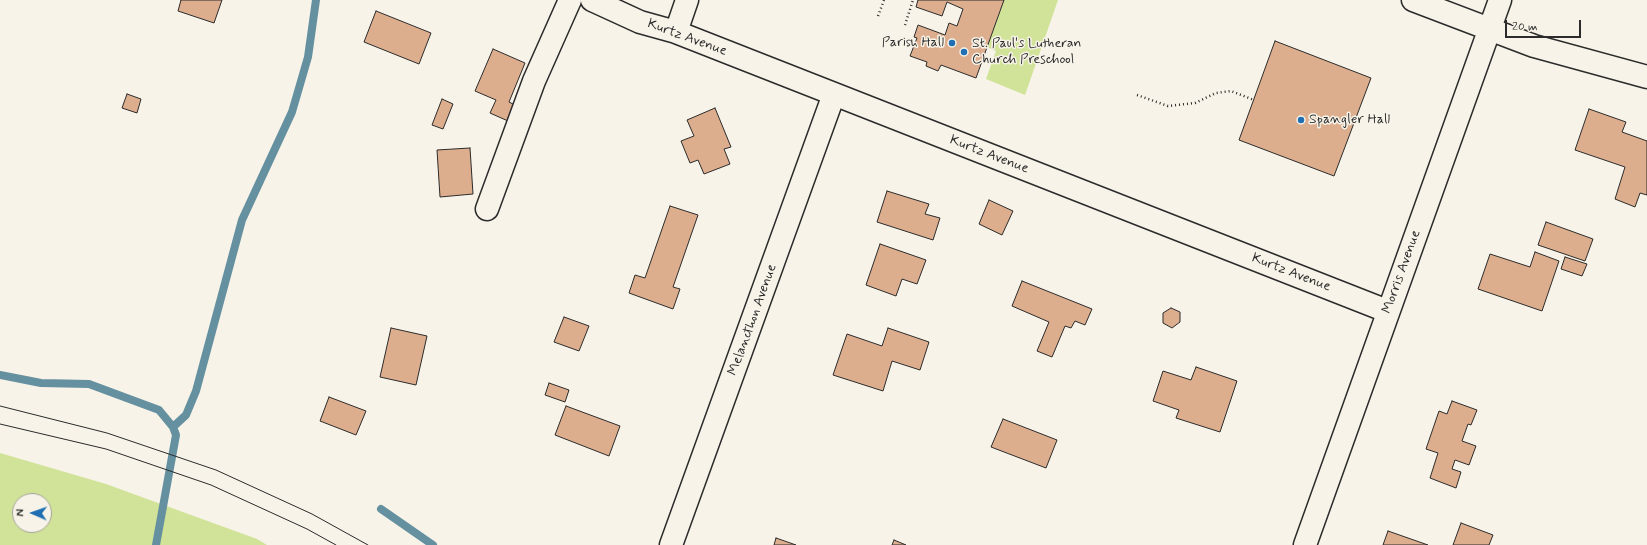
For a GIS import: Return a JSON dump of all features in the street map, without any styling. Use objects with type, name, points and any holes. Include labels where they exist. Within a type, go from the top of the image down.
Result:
[{"type":"street","points":[[487,209],[534,81],[570,0]]},
{"type":"street","name":"Kurtz Avenue","points":[[592,0],[640,22],[676,32],[1387,311]]},
{"type":"street","points":[[676,32],[687,0]]},
{"type":"street","points":[[1413,0],[1534,46],[1647,77]]},
{"type":"street","name":"Morris Avenue","points":[[1305,545],[1387,311],[1500,0]]},
{"type":"street","name":"Melancthon Avenue","points":[[671,545],[834,94]]},
{"type":"path","points":[[878,16],[884,0]]},
{"type":"path","points":[[905,25],[913,0]]},
{"type":"path","points":[[1137,95],[1168,106],[1195,103],[1216,93],[1231,91],[1254,100]]},
{"type":"green space","points":[[1004,0],[1058,0],[1025,95],[986,79],[996,51],[987,47]]},
{"type":"green space","points":[[0,453],[106,484],[257,539],[267,545],[0,545]]},
{"type":"building","points":[[181,0],[222,0],[214,23],[178,11]]},
{"type":"building","name":"Parish Hall","points":[[918,0],[1004,0],[976,78],[941,65],[938,71],[926,66],[927,62],[910,56],[917,38],[914,37],[918,25],[945,35],[949,23],[957,26],[963,9],[947,2],[942,16],[916,7]]},
{"type":"building","points":[[376,11],[431,33],[419,64],[364,42]]},
{"type":"building","name":"Spangler Hall","points":[[1275,41],[1371,78],[1334,176],[1239,140]]},
{"type":"building","points":[[493,49],[525,63],[509,102],[515,105],[508,121],[490,113],[496,100],[475,91]]},
{"type":"building","points":[[127,94],[141,99],[137,113],[122,108]]},
{"type":"building","points":[[442,99],[453,104],[443,129],[432,125]]},
{"type":"building","points":[[715,108],[731,147],[724,149],[730,164],[704,174],[698,160],[690,163],[681,141],[694,136],[687,120]]},
{"type":"building","points":[[1589,109],[1626,122],[1622,132],[1647,141],[1647,195],[1640,193],[1635,207],[1615,199],[1625,167],[1575,150]]},
{"type":"building","points":[[470,148],[473,194],[440,197],[437,150]]},
{"type":"building","points":[[887,191],[929,204],[925,214],[940,218],[933,240],[877,222]]},
{"type":"building","points":[[989,200],[1013,211],[1002,235],[979,224]]},
{"type":"building","points":[[670,206],[698,215],[673,287],[680,289],[673,309],[629,293],[635,275],[645,278]]},
{"type":"building","points":[[1546,222],[1593,239],[1585,261],[1538,245]]},
{"type":"building","points":[[880,244],[926,260],[917,284],[902,279],[896,296],[866,285]]},
{"type":"building","points":[[1535,252],[1559,261],[1542,311],[1478,289],[1490,254],[1530,267]]},
{"type":"building","points":[[1565,257],[1587,264],[1582,276],[1561,269]]},
{"type":"building","points":[[1022,281],[1092,309],[1085,325],[1075,321],[1071,328],[1065,326],[1052,357],[1037,351],[1049,322],[1012,306]]},
{"type":"building","points":[[1171,308],[1180,312],[1180,322],[1172,328],[1163,323],[1163,313]]},
{"type":"building","points":[[564,317],[589,326],[579,351],[554,342]]},
{"type":"building","points":[[391,328],[427,336],[416,385],[380,377]]},
{"type":"building","points":[[888,328],[929,342],[920,370],[892,361],[883,391],[833,375],[847,334],[882,346]]},
{"type":"building","points":[[1196,367],[1237,381],[1220,432],[1176,418],[1179,410],[1153,401],[1163,371],[1191,380]]},
{"type":"building","points":[[549,383],[569,390],[565,402],[545,395]]},
{"type":"building","points":[[329,397],[366,411],[356,435],[320,421]]},
{"type":"building","points":[[1452,401],[1477,410],[1471,425],[1468,424],[1462,441],[1476,446],[1469,465],[1455,460],[1452,469],[1461,472],[1456,488],[1430,478],[1438,453],[1426,449],[1439,411],[1447,414]]},
{"type":"building","points":[[566,406],[620,426],[609,456],[555,435]]},
{"type":"building","points":[[1003,419],[1057,440],[1046,468],[991,447]]},
{"type":"building","points":[[1461,523],[1493,535],[1489,545],[1453,545]]},
{"type":"building","points":[[1388,531],[1428,545],[1383,545]]},
{"type":"building","points":[[776,538],[796,545],[774,545]]},
{"type":"building","points":[[894,540],[906,545],[892,545]]},
{"type":"waterway","points":[[173,427],[186,415],[196,391],[242,220],[292,112],[308,57],[316,0]]},
{"type":"waterway","points":[[0,375],[41,383],[89,384],[159,410],[173,427],[176,435],[156,545]]},
{"type":"waterway","points":[[381,509],[433,545]]},
{"type":"tram line","points":[[0,406],[107,433],[216,470],[312,514],[368,545]]},
{"type":"tram line","points":[[0,424],[106,449],[211,485],[307,529],[336,545]]},
{"type":"place","name":"Parish Hall","points":[[952,43]]},
{"type":"place","name":"St. Paul's Lutheran Church Preschool","points":[[964,52]]},
{"type":"place","name":"Spangler Hall","points":[[1301,120]]}]
